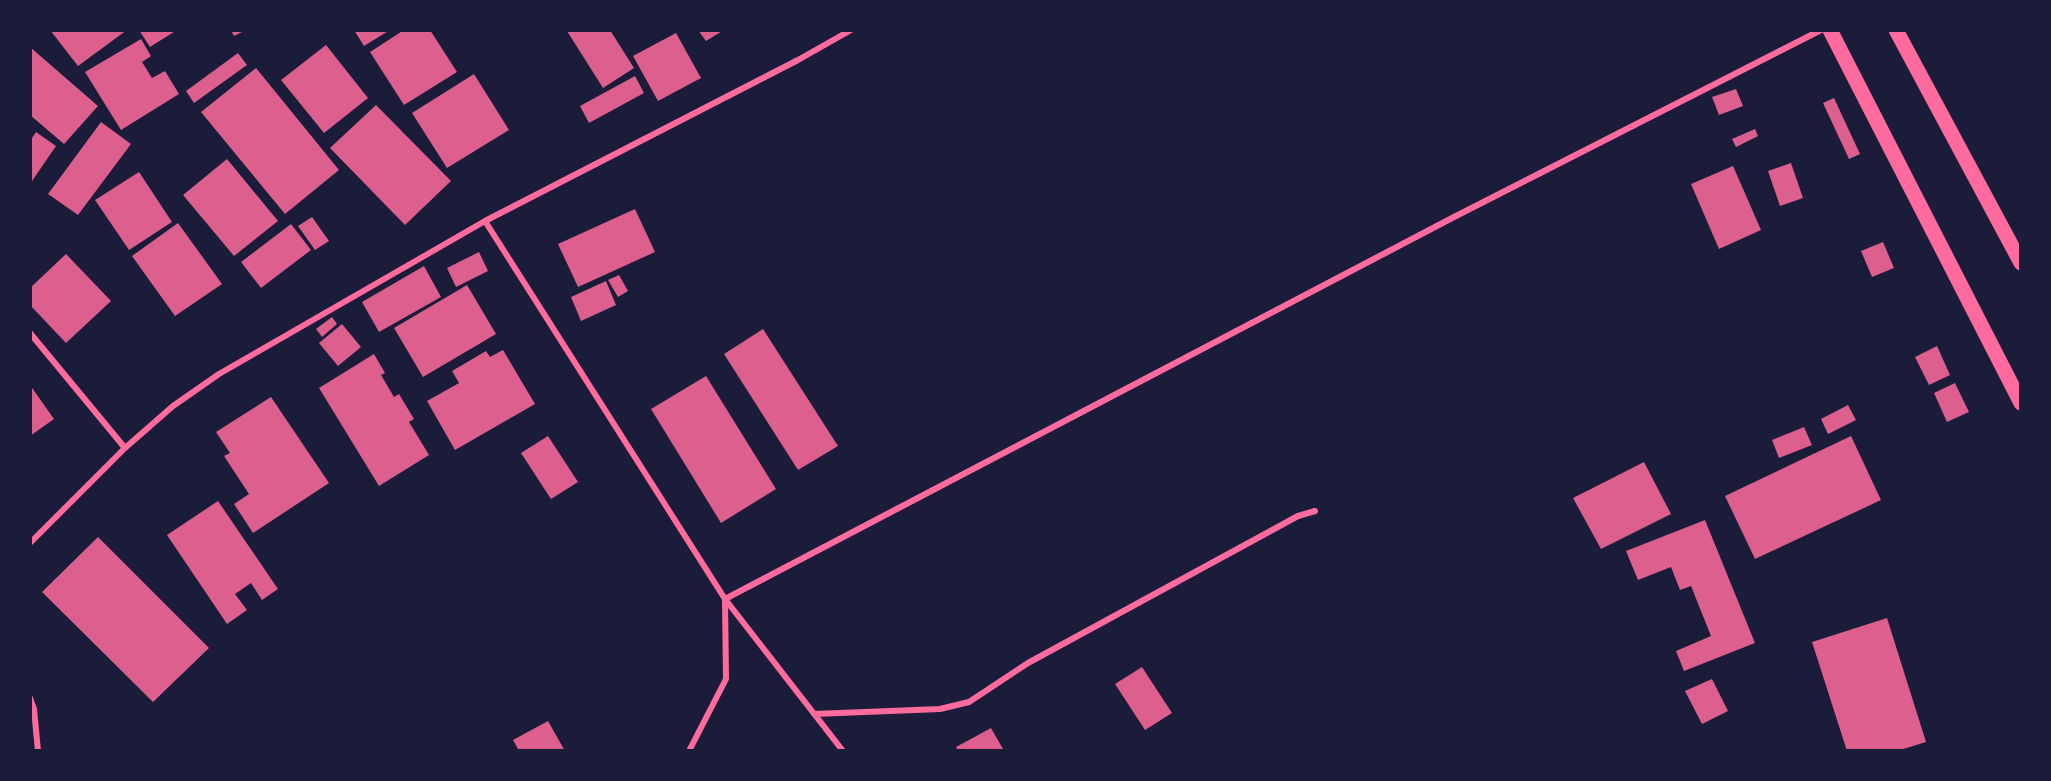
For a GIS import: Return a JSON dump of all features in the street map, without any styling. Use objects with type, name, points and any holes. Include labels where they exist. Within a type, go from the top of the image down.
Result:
[{"type":"main road","points":[[1830,30],[2021,403]]},
{"type":"main road","points":[[1896,30],[2021,262]]},
{"type":"street","points":[[30,543],[124,448],[172,406],[219,374],[485,221],[798,60],[851,30]]},
{"type":"street","points":[[724,599],[1444,222],[1821,30]]},
{"type":"street","points":[[485,221],[724,599],[843,751]]},
{"type":"street","points":[[30,333],[124,448]]},
{"type":"street","points":[[814,714],[940,709],[969,702],[1028,663],[1298,516],[1315,511]]},
{"type":"street","points":[[689,751],[726,679],[724,599]]},
{"type":"street","points":[[30,698],[34,709],[38,751]]},
{"type":"building","points":[[50,30],[127,30],[78,66]]},
{"type":"building","points":[[139,30],[177,30],[150,47]]},
{"type":"building","points":[[231,30],[246,30],[234,36]]},
{"type":"building","points":[[354,30],[390,30],[364,46]]},
{"type":"building","points":[[404,30],[430,30],[457,72],[404,105],[370,52]]},
{"type":"building","points":[[610,30],[634,68],[603,88],[567,31]]},
{"type":"building","points":[[698,30],[724,30],[706,41]]},
{"type":"building","points":[[676,33],[701,78],[658,101],[633,56]]},
{"type":"building","points":[[141,39],[151,56],[142,62],[152,78],[165,71],[179,94],[121,130],[85,72]]},
{"type":"building","points":[[326,45],[368,98],[324,133],[281,80]]},
{"type":"building","points":[[30,47],[98,106],[64,144],[30,115]]},
{"type":"building","points":[[238,53],[247,65],[194,103],[186,91]]},
{"type":"building","points":[[256,68],[339,170],[285,214],[201,112]]},
{"type":"building","points":[[474,74],[509,130],[447,168],[412,113]]},
{"type":"building","points":[[635,76],[644,93],[589,123],[580,106]]},
{"type":"building","points":[[1736,89],[1743,106],[1719,115],[1712,97]]},
{"type":"building","points":[[1834,98],[1860,154],[1849,159],[1823,103]]},
{"type":"building","points":[[376,105],[451,181],[405,225],[330,148]]},
{"type":"building","points":[[101,122],[131,144],[78,215],[48,194]]},
{"type":"building","points":[[1755,129],[1758,136],[1736,147],[1732,139]]},
{"type":"building","points":[[36,132],[56,146],[30,184],[30,141]]},
{"type":"building","points":[[227,159],[278,221],[234,256],[183,195]]},
{"type":"building","points":[[1791,163],[1803,198],[1780,206],[1768,171]]},
{"type":"building","points":[[1733,166],[1761,230],[1719,249],[1691,184]]},
{"type":"building","points":[[139,172],[172,222],[129,250],[95,200]]},
{"type":"building","points":[[635,209],[655,252],[578,287],[558,244]]},
{"type":"building","points":[[312,217],[329,241],[315,250],[298,226]]},
{"type":"building","points":[[178,223],[222,284],[175,316],[132,256]]},
{"type":"building","points":[[291,224],[311,250],[261,288],[241,262]]},
{"type":"building","points":[[1883,242],[1894,268],[1872,277],[1861,251]]},
{"type":"building","points":[[479,252],[488,271],[456,287],[447,268]]},
{"type":"building","points":[[66,254],[111,301],[66,343],[30,305],[30,288]]},
{"type":"building","points":[[424,266],[441,297],[379,332],[362,302]]},
{"type":"building","points":[[619,275],[628,291],[618,297],[608,280]]},
{"type":"building","points":[[606,281],[616,305],[581,321],[571,297]]},
{"type":"building","points":[[467,285],[496,334],[423,377],[394,328]]},
{"type":"building","points":[[332,317],[337,324],[322,337],[316,329]]},
{"type":"building","points":[[342,324],[361,347],[338,366],[319,343]]},
{"type":"building","points":[[763,329],[838,446],[798,470],[724,354]]},
{"type":"building","points":[[1937,346],[1950,375],[1929,385],[1915,357]]},
{"type":"building","points":[[503,350],[535,404],[455,450],[427,401],[459,383],[452,371],[486,351],[490,357]]},
{"type":"building","points":[[374,354],[385,373],[381,375],[394,397],[399,394],[414,419],[409,422],[429,455],[379,486],[319,388]]},
{"type":"building","points":[[706,376],[776,489],[721,523],[651,409]]},
{"type":"building","points":[[1955,383],[1969,412],[1947,422],[1934,393]]},
{"type":"building","points":[[30,385],[54,419],[30,436]]},
{"type":"building","points":[[271,397],[329,483],[253,533],[234,504],[249,494],[224,456],[230,453],[216,432]]},
{"type":"building","points":[[1848,405],[1856,420],[1828,434],[1821,419]]},
{"type":"building","points":[[1804,427],[1812,445],[1779,458],[1772,440]]},
{"type":"building","points":[[548,436],[578,482],[551,499],[521,453]]},
{"type":"building","points":[[1851,436],[1881,500],[1755,559],[1725,496]]},
{"type":"building","points":[[1644,462],[1671,514],[1601,549],[1573,498]]},
{"type":"building","points":[[218,501],[278,589],[262,600],[251,583],[235,594],[247,610],[227,624],[167,535]]},
{"type":"building","points":[[1705,520],[1755,643],[1684,671],[1676,651],[1711,636],[1691,586],[1680,590],[1671,567],[1638,580],[1626,551]]},
{"type":"building","points":[[98,537],[209,648],[153,702],[42,592]]},
{"type":"building","points":[[1887,618],[1926,742],[1897,751],[1847,751],[1812,642]]},
{"type":"building","points":[[1142,667],[1172,713],[1145,730],[1115,684]]},
{"type":"building","points":[[1712,679],[1728,711],[1702,724],[1685,691]]},
{"type":"building","points":[[548,721],[565,751],[519,751],[513,740]]},
{"type":"building","points":[[991,728],[1003,749],[999,751],[958,751],[956,747]]}]
